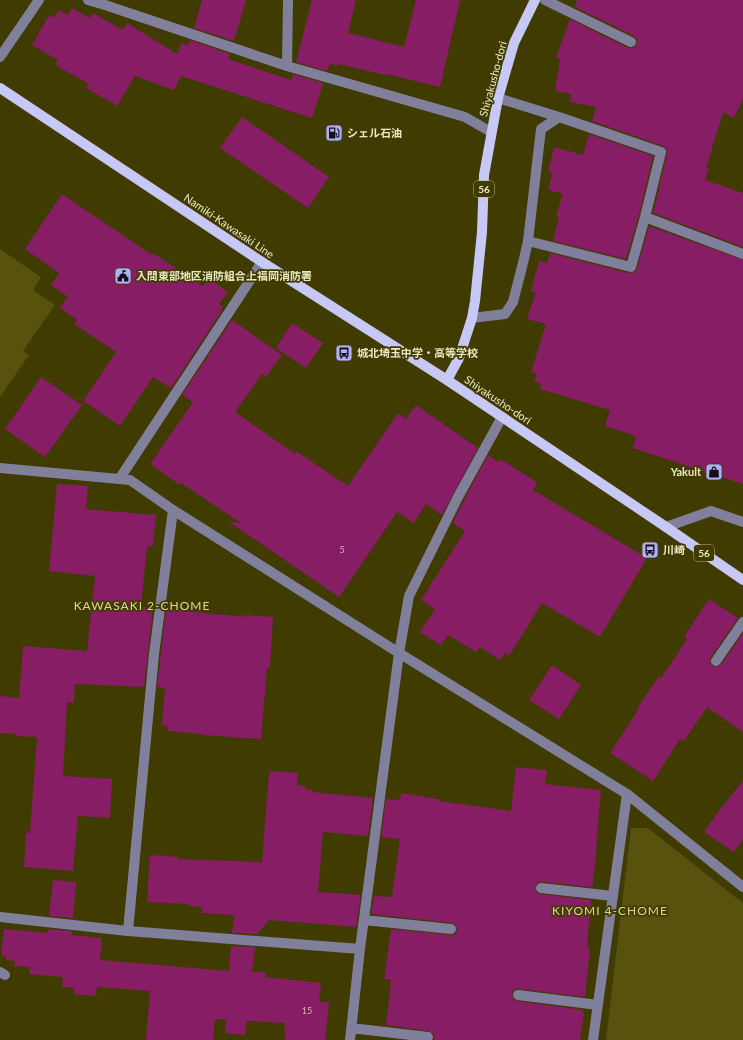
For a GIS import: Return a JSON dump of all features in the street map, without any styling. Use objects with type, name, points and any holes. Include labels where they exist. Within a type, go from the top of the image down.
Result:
[{"type":"main road","name":"Shiyakusho-dori","points":[[535,0],[514,43],[498,98],[484,175],[482,232],[472,318],[459,358],[447,380],[743,580]]},
{"type":"main road","name":"Namiki-Kawasaki Line","points":[[0,88],[262,262],[447,380]]},
{"type":"street","points":[[0,57],[39,0]]},
{"type":"street","points":[[88,0],[105,2],[287,66],[465,117],[491,132]]},
{"type":"street","points":[[287,66],[288,0]]},
{"type":"street","points":[[545,0],[631,42]]},
{"type":"street","points":[[498,98],[661,152],[631,267],[528,241]]},
{"type":"street","points":[[472,318],[505,314],[513,302],[528,241],[541,129],[559,117]]},
{"type":"street","points":[[645,217],[743,254]]},
{"type":"street","points":[[120,478],[262,262]]},
{"type":"street","points":[[350,1040],[360,950],[399,653],[409,596],[458,498],[502,417]]},
{"type":"street","points":[[0,468],[130,480],[173,510],[399,653],[627,794],[743,887]]},
{"type":"street","points":[[128,932],[154,654],[173,510]]},
{"type":"street","points":[[666,527],[711,511],[743,522]]},
{"type":"street","points":[[716,661],[743,622]]},
{"type":"street","points":[[593,1040],[627,794]]},
{"type":"street","points":[[541,888],[613,896]]},
{"type":"street","points":[[0,917],[128,932],[360,950]]},
{"type":"street","points":[[364,920],[451,930]]},
{"type":"street","points":[[518,995],[598,1006]]},
{"type":"street","points":[[351,1028],[428,1037]]},
{"type":"shaded area","points":[[0,249],[41,277],[33,290],[55,305],[23,351],[29,355],[0,397]]},
{"type":"shaded area","points":[[631,828],[648,828],[743,903],[743,1040],[606,1040]]},
{"type":"building","points":[[202,0],[246,0],[234,41],[194,28]]},
{"type":"building","points":[[312,0],[356,0],[348,33],[404,47],[416,0],[460,0],[440,87],[339,64],[338,66],[330,64],[327,71],[296,62]]},
{"type":"building","points":[[577,0],[743,0],[743,99],[734,118],[723,112],[706,168],[709,168],[705,180],[743,193],[743,247],[653,213],[667,154],[666,148],[592,121],[596,107],[570,102],[571,94],[555,91],[560,59],[556,58],[570,19],[628,48],[634,48],[637,44],[637,39],[634,36],[575,7]]},
{"type":"building","points":[[72,8],[90,18],[93,13],[123,30],[127,23],[177,54],[181,43],[188,46],[190,40],[230,54],[228,59],[291,80],[293,74],[323,83],[312,118],[181,76],[174,90],[135,76],[117,106],[86,88],[89,84],[55,65],[58,60],[32,45],[49,15],[54,18],[59,10],[68,15]]},
{"type":"building","points":[[242,117],[329,177],[308,208],[220,148]]},
{"type":"building","points":[[589,134],[653,156],[639,215],[626,259],[553,241],[559,217],[556,216],[563,194],[548,190],[552,173],[548,171],[554,147],[583,155]]},
{"type":"building","name":"入間東部地区消防組合上福岡消防署","points":[[62,194],[152,255],[153,253],[203,286],[208,278],[228,292],[219,304],[223,307],[220,311],[221,312],[171,388],[153,377],[120,426],[83,401],[116,352],[74,324],[77,320],[60,308],[68,297],[51,285],[59,273],[25,249]]},
{"type":"building","points":[[649,226],[743,260],[743,484],[633,448],[636,436],[605,426],[610,410],[540,389],[541,384],[534,381],[537,374],[531,372],[546,324],[527,319],[536,292],[531,291],[539,261],[547,263],[550,253],[633,273],[637,269]]},
{"type":"building","points":[[232,320],[282,355],[266,377],[262,374],[235,412],[295,454],[296,451],[348,486],[398,413],[406,419],[416,405],[478,448],[442,515],[426,504],[414,523],[397,512],[339,597],[229,522],[241,523],[181,483],[180,485],[150,464],[193,402],[182,395]]},
{"type":"building","points":[[292,323],[323,343],[306,368],[276,348]]},
{"type":"building","points":[[41,377],[82,405],[45,457],[5,429]]},
{"type":"building","points":[[488,455],[498,462],[500,459],[537,482],[533,490],[647,558],[600,637],[542,603],[509,656],[505,653],[500,660],[480,647],[476,652],[448,635],[441,645],[420,632],[435,609],[421,600],[465,531],[453,523]]},
{"type":"building","points":[[57,484],[88,486],[86,509],[156,515],[153,546],[147,546],[141,607],[153,608],[144,687],[75,684],[74,703],[67,702],[63,776],[112,779],[110,818],[78,816],[73,871],[24,867],[26,833],[30,833],[37,737],[16,736],[16,734],[0,733],[0,696],[19,698],[23,646],[87,651],[95,576],[49,571]]},
{"type":"building","points":[[709,599],[738,618],[711,657],[710,661],[712,666],[716,667],[721,665],[743,633],[743,732],[707,707],[684,741],[680,739],[653,781],[610,753],[659,676],[661,678],[687,639],[684,637]]},
{"type":"building","points":[[166,609],[244,617],[244,615],[273,617],[270,668],[267,668],[261,739],[167,731],[168,726],[162,725],[165,688],[157,687]]},
{"type":"building","points":[[552,665],[581,685],[559,719],[529,700]]},
{"type":"building","points":[[516,767],[547,770],[545,784],[601,790],[592,887],[539,882],[536,884],[535,888],[537,893],[540,894],[591,900],[587,947],[590,948],[585,997],[519,989],[513,991],[512,995],[514,1000],[517,1001],[583,1010],[584,1014],[580,1040],[434,1040],[434,1034],[429,1031],[386,1025],[391,980],[384,979],[391,929],[453,935],[456,933],[457,929],[455,924],[452,923],[371,914],[374,896],[392,897],[400,839],[381,837],[386,799],[400,800],[401,793],[439,799],[438,801],[511,811]]},
{"type":"building","points":[[269,771],[298,773],[297,785],[306,786],[305,789],[312,790],[312,792],[373,798],[368,836],[323,832],[318,892],[361,895],[356,927],[269,920],[257,934],[232,933],[234,915],[201,913],[202,907],[189,906],[189,904],[147,902],[150,855],[178,857],[178,859],[262,862]]},
{"type":"building","points":[[743,780],[743,839],[734,852],[704,832]]},
{"type":"building","points":[[53,880],[76,882],[73,918],[49,916]]},
{"type":"building","points":[[4,929],[48,933],[48,929],[72,931],[72,935],[102,938],[100,960],[229,971],[231,946],[255,947],[252,972],[266,972],[265,977],[321,983],[319,1001],[329,1003],[325,1040],[285,1040],[285,1023],[247,1021],[245,1035],[225,1033],[226,1020],[215,1019],[213,1040],[146,1040],[150,991],[97,987],[96,996],[74,994],[74,988],[62,987],[63,977],[29,974],[30,967],[14,966],[15,961],[6,960],[6,956],[1,955]]},
{"type":"place","name":"シェル石油","points":[[334,133]]},
{"type":"place","name":"入間東部地区消防組合上福岡消防署","points":[[123,276]]},
{"type":"place","name":"城北埼玉中学・高等学校","points":[[344,353]]},
{"type":"place","name":"Yakult","points":[[714,472]]},
{"type":"place","name":"川崎","points":[[650,550]]},
{"type":"district","name":"KAWASAKI 2-CHOME","points":[[142,606]]},
{"type":"district","name":"KIYOMI 4-CHOME","points":[[610,911]]}]
